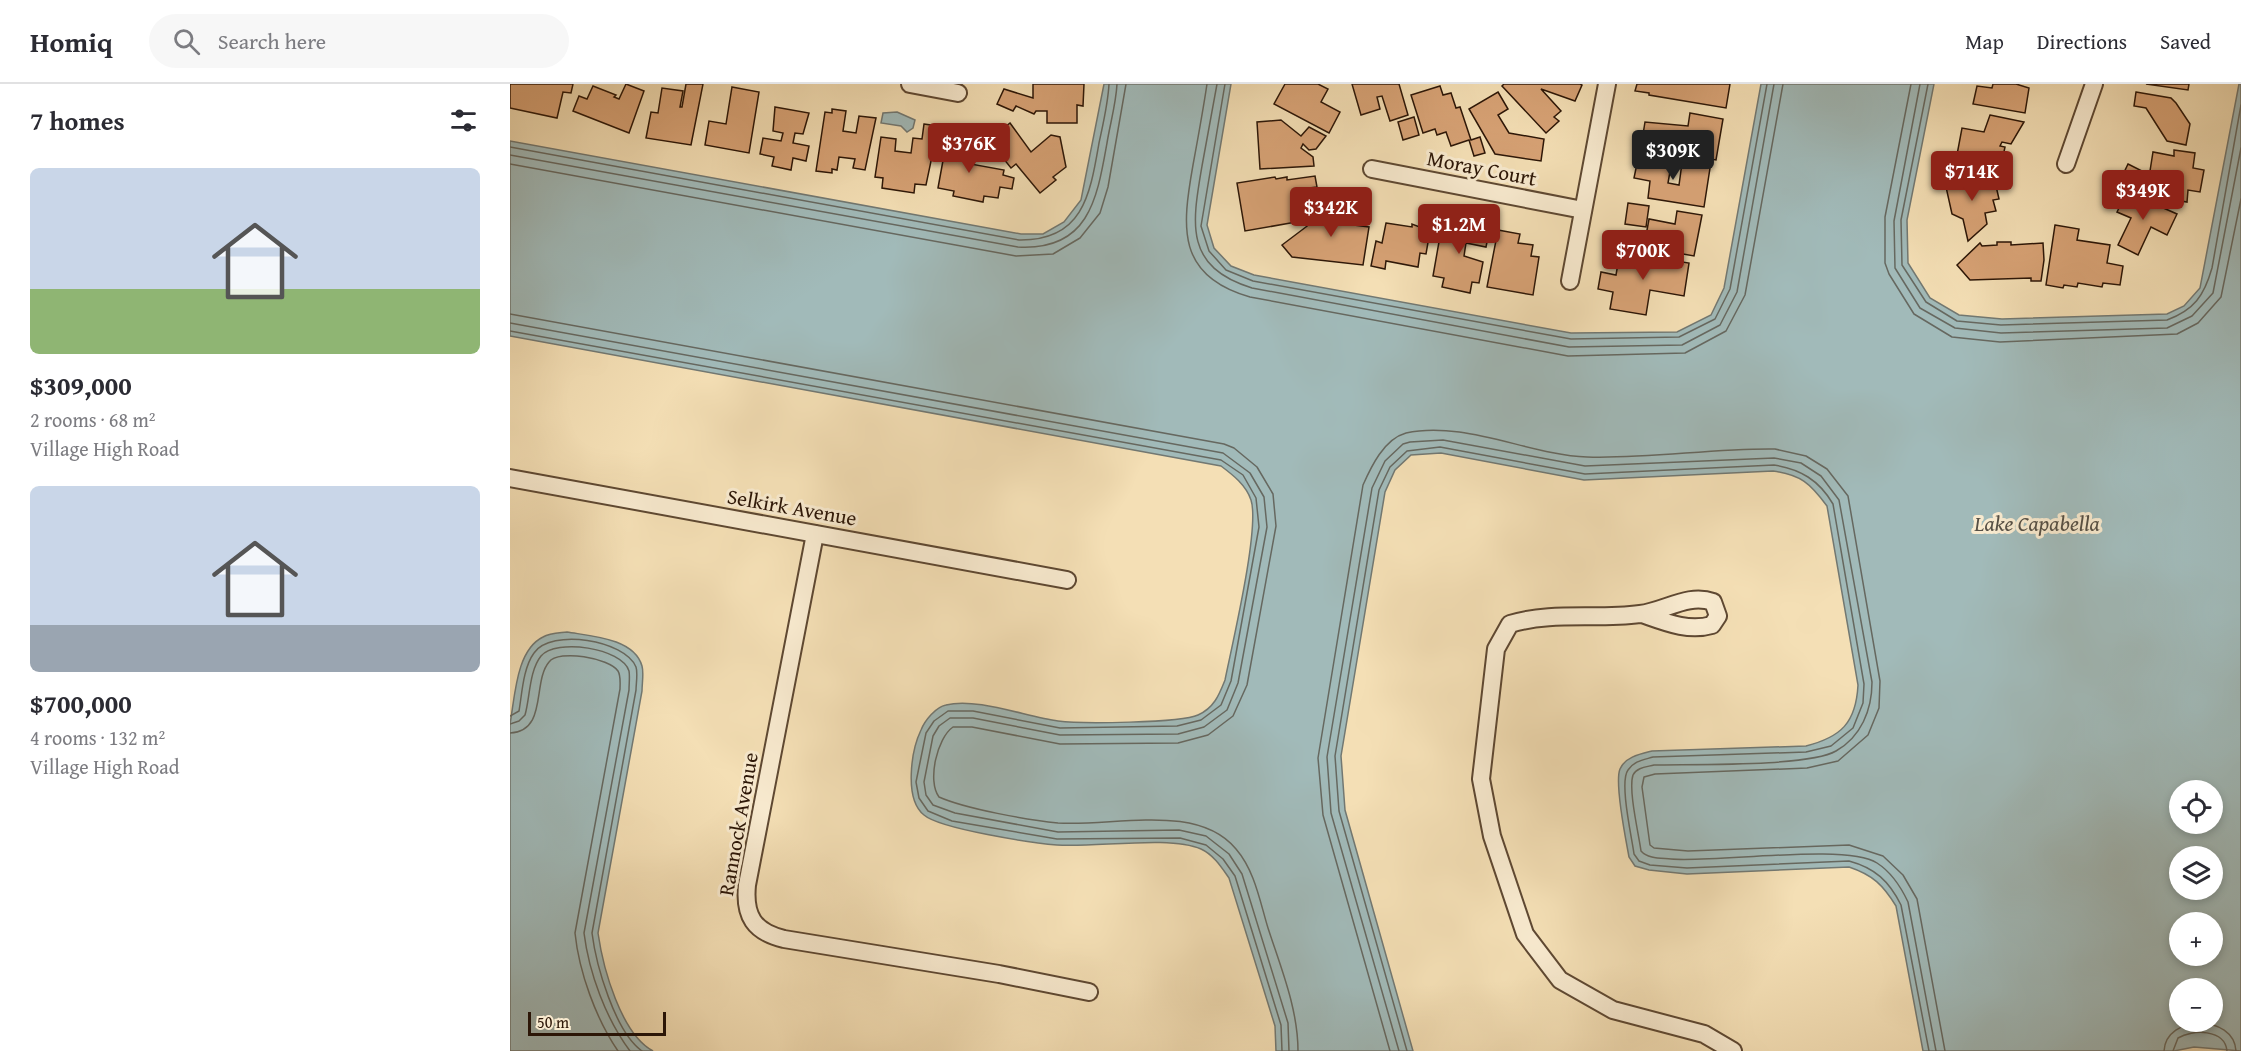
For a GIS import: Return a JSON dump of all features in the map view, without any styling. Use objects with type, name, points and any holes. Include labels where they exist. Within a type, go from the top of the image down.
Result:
[{"type":"street","points":[[910,84],[958,93]]},
{"type":"street","points":[[1570,281],[1607,84]]},
{"type":"street","points":[[2066,164],[2094,84]]},
{"type":"street","name":"Moray Court","points":[[1372,169],[1583,210]]},
{"type":"street","name":"Selkirk Avenue","points":[[510,478],[1067,580]]},
{"type":"street","name":"Rannock Avenue","points":[[814,534],[747,885],[747,913],[752,923],[771,936],[784,939],[999,974],[1089,992]]},
{"type":"street","points":[[1642,614],[1533,617],[1510,624],[1496,649],[1480,779],[1492,836],[1525,934],[1560,980],[1613,1010],[1704,1034],[1733,1051]]},
{"type":"water","name":"Lake Capabella","points":[[1104,84],[1231,84],[1207,225],[1214,248],[1231,266],[1254,275],[1571,333],[1677,332],[1711,315],[1724,288],[1761,84],[1934,84],[1907,220],[1908,263],[1930,298],[1959,315],[2002,319],[2167,314],[2184,306],[2200,288],[2239,84],[2241,84],[2241,1051],[2194,1047],[2174,1051],[1923,1051],[1896,906],[1887,892],[1871,877],[1849,867],[1687,874],[1649,870],[1635,866],[1629,857],[1618,786],[1620,769],[1629,759],[1652,751],[1806,746],[1829,738],[1850,719],[1857,698],[1858,685],[1827,506],[1804,481],[1773,471],[1584,480],[1441,453],[1411,455],[1395,470],[1385,492],[1341,756],[1345,810],[1413,1051],[1276,1051],[1275,1026],[1229,878],[1214,858],[1201,849],[1171,843],[1057,845],[948,825],[924,815],[918,808],[914,798],[911,774],[914,750],[923,726],[931,714],[946,705],[958,703],[986,705],[1058,721],[1107,723],[1188,718],[1204,712],[1212,705],[1225,680],[1239,615],[1252,535],[1251,500],[1246,490],[1234,477],[1221,466],[510,336],[510,141],[1021,234],[1043,234],[1064,222],[1081,200]]},
{"type":"water","points":[[897,112],[915,120],[913,128],[907,132],[901,126],[881,123],[883,113]]},
{"type":"water","points":[[567,632],[599,637],[621,644],[630,649],[643,669],[642,691],[598,933],[604,964],[615,999],[632,1030],[653,1051],[510,1051],[510,724],[518,675],[527,652],[543,637]]},
{"type":"building","points":[[510,84],[573,84],[571,93],[563,92],[557,118],[510,108]]},
{"type":"building","points":[[626,84],[644,91],[629,133],[573,111],[579,96],[587,99],[593,86],[616,95],[614,97],[619,99]]},
{"type":"building","points":[[686,84],[703,84],[691,145],[646,138],[651,112],[658,113],[662,88],[683,91],[680,107],[682,107]]},
{"type":"building","points":[[1033,84],[1084,84],[1083,106],[1077,105],[1077,123],[1047,123],[1047,111],[1036,111],[1034,114],[1016,106],[1013,111],[997,104],[1004,89],[1033,98]]},
{"type":"building","points":[[1285,84],[1318,84],[1328,89],[1321,102],[1340,112],[1329,133],[1274,104]]},
{"type":"building","points":[[1352,84],[1399,84],[1408,115],[1390,121],[1382,96],[1377,97],[1380,109],[1361,115]]},
{"type":"building","points":[[1504,84],[1582,85],[1575,101],[1541,89],[1561,111],[1554,117],[1559,121],[1546,133],[1502,86]]},
{"type":"building","points":[[1637,84],[1730,84],[1726,108],[1649,95],[1649,93],[1635,91]]},
{"type":"building","points":[[1993,84],[2016,84],[2029,88],[2025,113],[1973,104],[1977,86],[1992,88]]},
{"type":"building","points":[[2146,84],[2189,84],[2188,90]]},
{"type":"building","points":[[1440,86],[1443,95],[1451,93],[1456,108],[1460,107],[1471,140],[1480,137],[1485,153],[1474,156],[1469,140],[1451,146],[1446,132],[1437,135],[1435,129],[1423,133],[1411,95]]},
{"type":"building","points":[[732,87],[759,92],[749,153],[705,145],[709,121],[726,124]]},
{"type":"building","points":[[1498,92],[1508,109],[1498,115],[1509,133],[1544,139],[1541,161],[1495,154],[1469,109]]},
{"type":"building","points":[[2136,92],[2171,98],[2176,103],[2190,124],[2186,145],[2167,141],[2146,108],[2134,106]]},
{"type":"building","points":[[775,107],[809,113],[803,134],[795,133],[793,143],[809,146],[806,161],[793,158],[791,170],[772,166],[774,157],[760,154],[763,138],[781,141],[783,133],[773,131]]},
{"type":"building","points":[[832,109],[846,111],[843,131],[856,133],[859,116],[876,118],[865,170],[853,168],[855,159],[839,157],[837,170],[832,169],[832,173],[816,171],[825,112],[832,113]]},
{"type":"building","points":[[1690,113],[1723,119],[1716,160],[1641,147],[1645,122],[1688,126]]},
{"type":"building","points":[[1990,115],[2024,122],[2011,144],[2002,142],[2000,146],[2005,147],[2002,161],[1991,159],[1990,163],[1980,161],[1980,164],[1956,160],[1962,128],[1984,132]]},
{"type":"building","points":[[1414,117],[1419,135],[1403,140],[1398,122]]},
{"type":"building","points":[[1281,120],[1301,136],[1309,127],[1326,136],[1316,149],[1309,150],[1303,144],[1301,148],[1313,157],[1314,166],[1260,169],[1257,122]]},
{"type":"building","points":[[1010,123],[1031,152],[1051,135],[1060,137],[1066,167],[1053,177],[1056,180],[1040,193],[1016,164],[1011,168],[991,143],[999,137],[996,134]]},
{"type":"building","points":[[924,124],[944,127],[942,143],[935,142],[926,185],[915,184],[914,193],[882,188],[883,178],[875,177],[881,137],[896,139],[895,151],[911,153],[913,138],[922,139]]},
{"type":"building","points":[[948,133],[964,136],[961,153],[967,154],[965,163],[1004,170],[1003,175],[1014,178],[1012,189],[1000,187],[998,198],[984,196],[983,202],[953,196],[954,191],[938,188]]},
{"type":"building","points":[[2174,150],[2195,153],[2193,168],[2204,170],[2200,192],[2188,190],[2187,202],[2158,197],[2160,173],[2150,171],[2153,152],[2174,156]]},
{"type":"building","points":[[1639,154],[1672,160],[1668,183],[1679,185],[1682,163],[1710,168],[1704,207],[1648,198],[1650,181],[1634,178]]},
{"type":"building","points":[[2128,164],[2154,177],[2147,193],[2120,181]]},
{"type":"building","points":[[1988,173],[1991,187],[1996,186],[1999,199],[1993,200],[1996,211],[1985,213],[1987,224],[1968,241],[1963,219],[1952,214],[1946,187],[1950,182]]},
{"type":"building","points":[[1315,176],[1317,187],[1302,189],[1302,191],[1320,188],[1323,208],[1301,216],[1302,221],[1245,231],[1237,183],[1275,177],[1276,179],[1287,177],[1287,180]]},
{"type":"building","points":[[2127,192],[2177,214],[2167,235],[2151,227],[2138,255],[2118,245],[2131,218],[2117,212]]},
{"type":"building","points":[[1343,199],[1356,217],[1346,224],[1369,227],[1363,265],[1292,257],[1282,245]]},
{"type":"building","points":[[1628,203],[1649,206],[1646,227],[1625,224]]},
{"type":"building","points":[[1677,211],[1702,215],[1694,256],[1644,247],[1649,219],[1675,224]]},
{"type":"building","points":[[1443,219],[1490,227],[1486,247],[1466,243],[1464,256],[1483,262],[1479,283],[1472,282],[1470,293],[1442,287],[1444,278],[1433,276]]},
{"type":"building","points":[[1386,223],[1412,227],[1412,224],[1430,231],[1426,254],[1420,253],[1418,267],[1386,261],[1385,269],[1371,266],[1376,241],[1382,243]]},
{"type":"building","points":[[2055,225],[2079,229],[2077,240],[2110,245],[2107,263],[2123,266],[2120,285],[2103,283],[2102,287],[2078,283],[2077,287],[2064,285],[2063,288],[2046,285]]},
{"type":"building","points":[[1498,230],[1520,234],[1518,243],[1533,245],[1531,256],[1539,257],[1533,295],[1487,287]]},
{"type":"building","points":[[1997,242],[2011,242],[2011,245],[2043,243],[2044,260],[2041,281],[2031,281],[2031,278],[1970,280],[1957,265],[1980,243],[1982,246],[1997,245]]},
{"type":"building","points":[[1620,252],[1689,263],[1684,296],[1650,290],[1646,315],[1610,309],[1613,292],[1598,289],[1601,272],[1616,275]]}]
